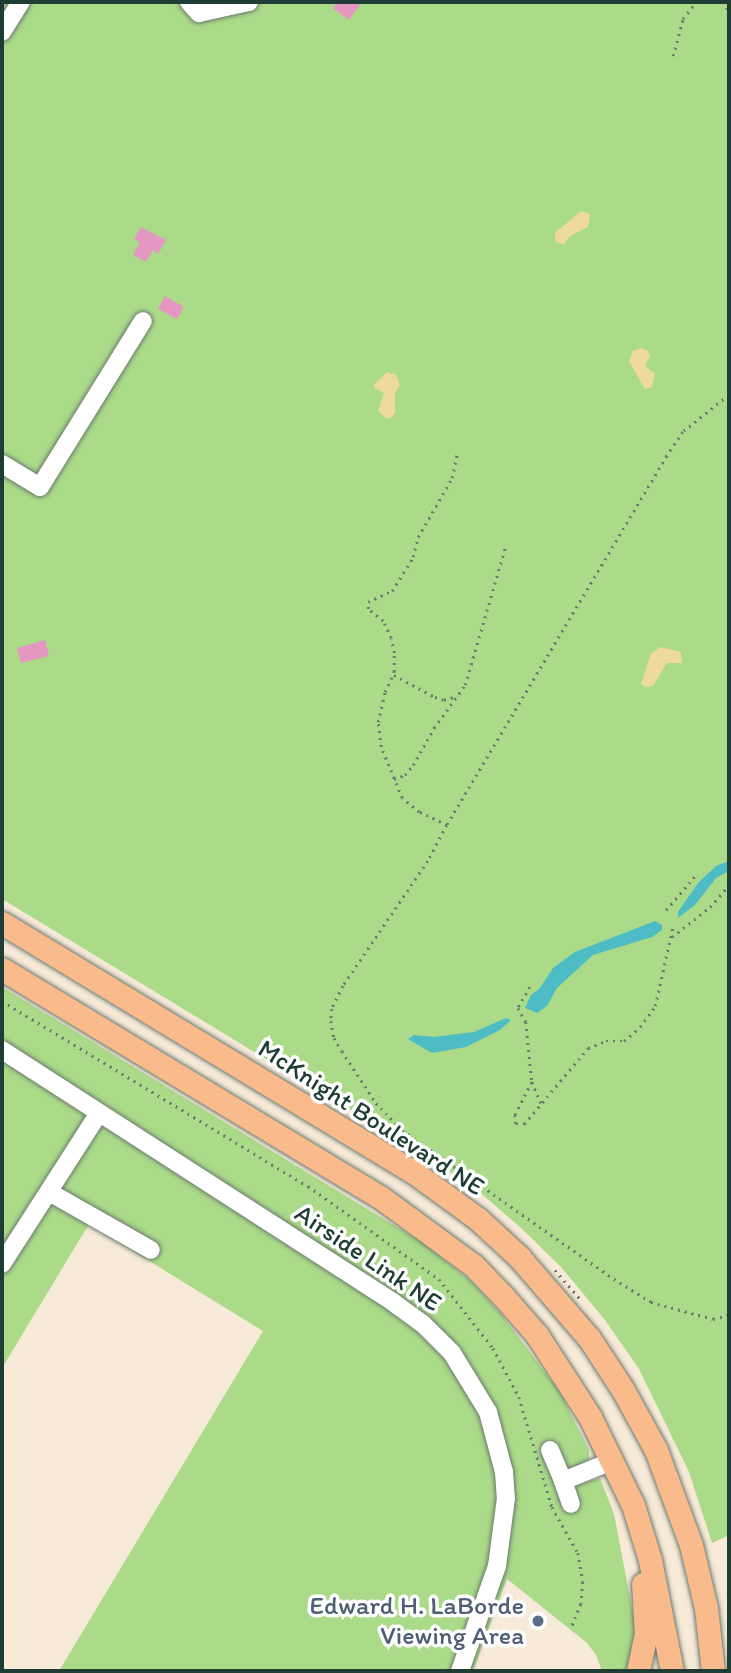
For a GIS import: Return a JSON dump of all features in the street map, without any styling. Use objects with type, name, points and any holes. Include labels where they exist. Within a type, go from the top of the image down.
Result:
[{"type":"main road","name":"McKnight Boulevard NE","points":[[2,923],[412,1171],[478,1219],[519,1257],[589,1338],[624,1390],[656,1450],[691,1545],[706,1608],[713,1671]]},
{"type":"main road","points":[[2,969],[380,1197],[473,1265],[537,1335],[590,1416],[633,1505],[650,1560],[672,1671]]},
{"type":"main road","points":[[633,1505],[631,1522],[646,1608],[646,1634],[638,1671]]},
{"type":"street","points":[[2,32],[21,2]]},
{"type":"street","points":[[189,2],[199,13],[249,2]]},
{"type":"street","points":[[5,466],[40,487],[143,320]]},
{"type":"street","name":"Airside Link NE","points":[[2,1050],[422,1322],[453,1353],[477,1388],[499,1444],[506,1498],[497,1566],[460,1671]]},
{"type":"street","points":[[2,1264],[99,1113]]},
{"type":"street","points":[[49,1192],[151,1250]]},
{"type":"street","points":[[550,1450],[571,1504]]},
{"type":"street","points":[[563,1481],[612,1461]]},
{"type":"path","points":[[673,56],[683,19],[696,2]]},
{"type":"path","points":[[722,2],[729,10]]},
{"type":"path","points":[[729,395],[683,432],[667,456],[447,824],[428,861],[336,998],[331,1021],[334,1038],[390,1120],[534,1224],[651,1302],[713,1318],[729,1315]]},
{"type":"path","points":[[447,824],[419,812],[402,798],[381,747],[378,722],[393,674],[391,638],[383,621],[368,608],[368,601],[392,591],[414,557],[418,537],[452,478],[457,455]]},
{"type":"path","points":[[394,779],[405,775],[413,765],[434,728],[465,685],[506,545]]},
{"type":"path","points":[[393,674],[435,698],[444,700],[457,696]]},
{"type":"path","points":[[666,910],[695,876]]},
{"type":"path","points":[[672,937],[710,907],[729,886]]},
{"type":"path","points":[[532,1082],[515,1115],[516,1124],[524,1124],[588,1048],[606,1041],[624,1041],[640,1027],[655,1006],[673,926]]},
{"type":"path","points":[[530,987],[518,1008],[526,1021],[532,1082],[541,1104]]},
{"type":"green space","points":[[2,2],[729,2],[727,1536],[712,1543],[689,1472],[639,1369],[605,1320],[561,1267],[521,1228],[483,1195],[434,1161],[2,899]]},
{"type":"green space","points":[[2,987],[420,1241],[472,1282],[501,1314],[560,1392],[589,1450],[589,1462],[571,1470],[563,1466],[555,1443],[541,1448],[564,1507],[577,1485],[600,1478],[614,1514],[634,1618],[635,1647],[630,1671],[602,1671],[596,1655],[587,1643],[507,1579],[473,1671],[59,1671],[263,1331],[89,1224],[2,1368]]},
{"type":"sand","points":[[581,211],[590,214],[588,227],[570,236],[564,244],[556,242],[555,233]]},
{"type":"sand","points":[[642,348],[648,351],[650,356],[645,366],[655,374],[652,387],[645,389],[629,361],[633,351]]},
{"type":"sand","points":[[387,372],[396,375],[400,385],[395,393],[395,413],[391,418],[386,418],[378,411],[384,393],[374,385]]},
{"type":"sand","points":[[660,647],[681,652],[682,663],[667,663],[653,686],[646,687],[641,684],[651,654]]},
{"type":"water","points":[[729,861],[729,871],[716,878],[695,905],[678,918],[678,912],[698,883],[716,866]]},
{"type":"water","points":[[655,921],[662,925],[662,930],[652,937],[593,955],[557,988],[547,1006],[537,1013],[525,1008],[531,995],[539,989],[553,968],[575,952]]},
{"type":"water","points":[[506,1018],[511,1020],[500,1030],[466,1047],[432,1053],[408,1039],[414,1035],[434,1037],[474,1032]]},
{"type":"building","points":[[338,2],[362,2],[349,20],[333,8]]},
{"type":"building","points":[[141,227],[166,240],[158,254],[153,250],[146,262],[133,255],[140,242],[134,239]]},
{"type":"building","points":[[165,296],[184,307],[177,319],[158,309]]},
{"type":"building","points":[[45,640],[49,656],[21,663],[17,648]]},
{"type":"place","name":"Edward H. LaBorde Viewing Area","points":[[538,1621]]}]
